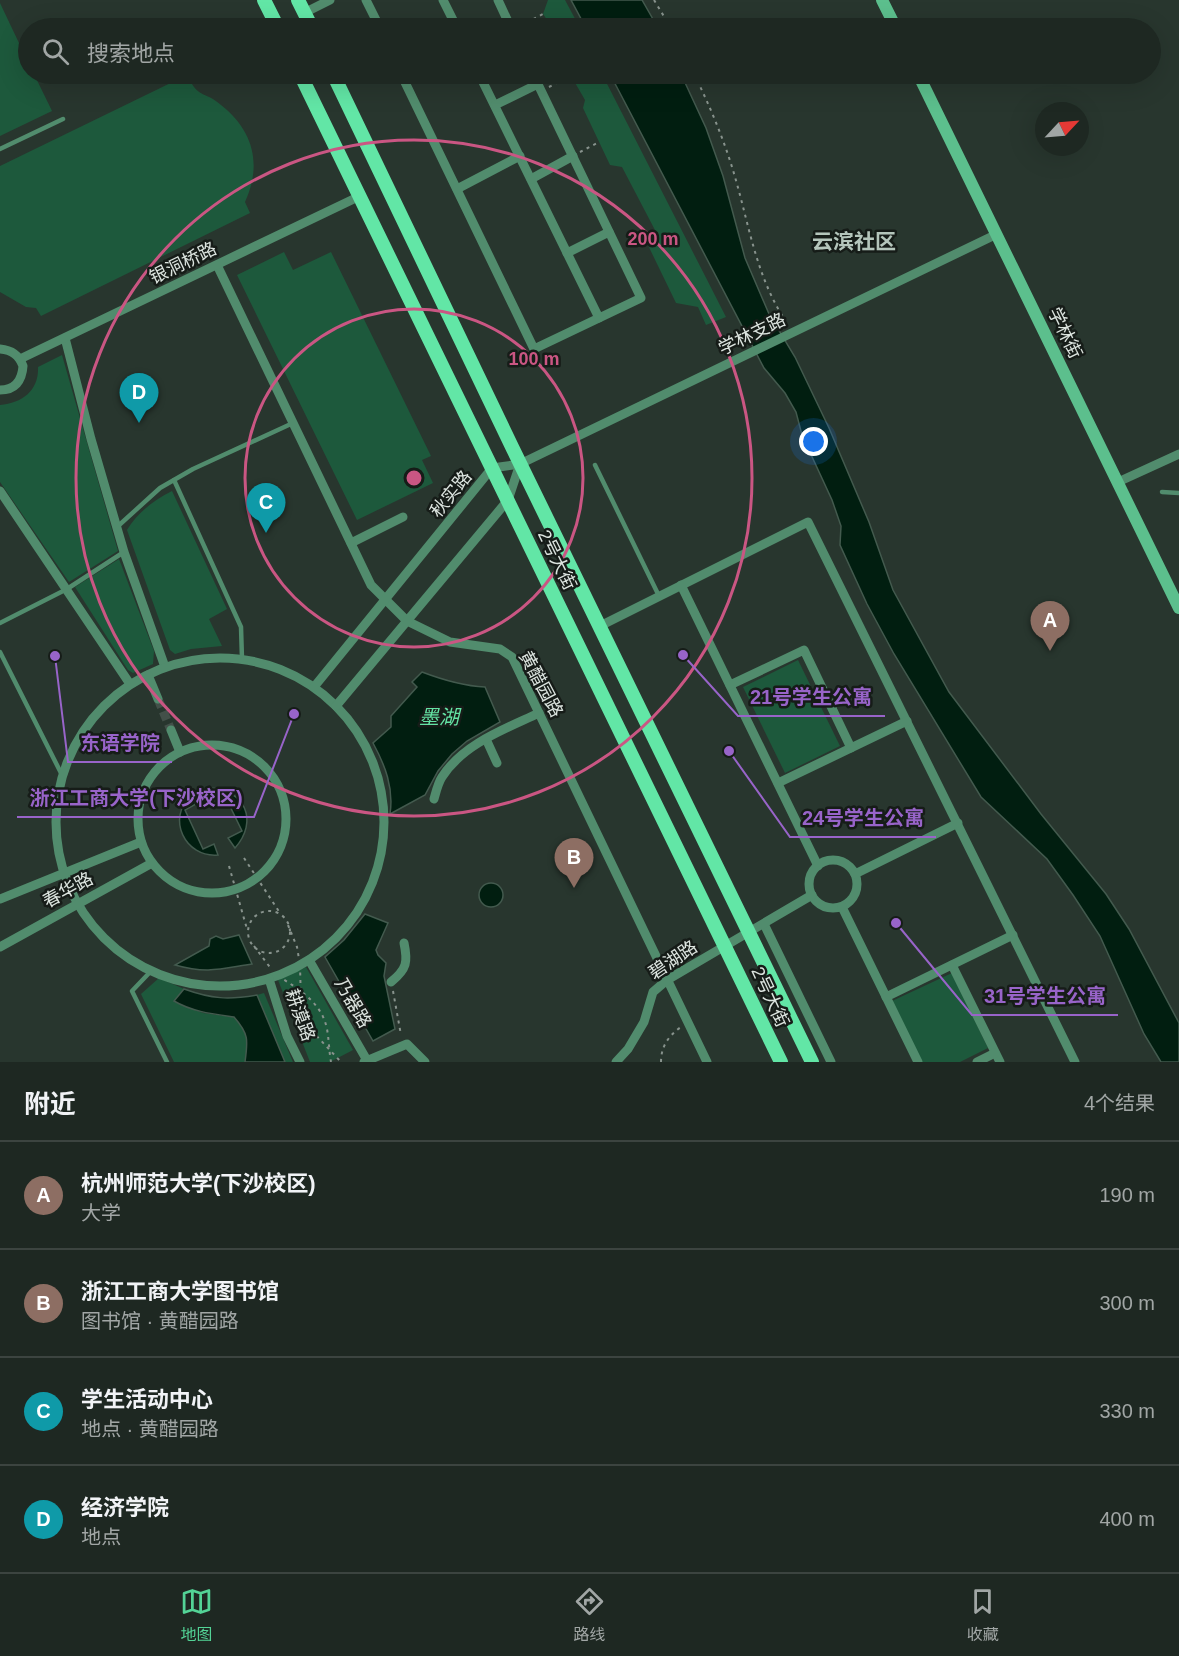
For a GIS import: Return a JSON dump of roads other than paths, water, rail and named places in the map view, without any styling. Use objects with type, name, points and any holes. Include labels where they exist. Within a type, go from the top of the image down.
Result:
[{"type":"main road","points":[[264,0],[273,18]]},
{"type":"main road","points":[[882,0],[891,18]]},
{"type":"main road","name":"2号大街","points":[[305,84],[781,1062]]},
{"type":"main road","name":"2号大街","points":[[338,84],[520,464],[812,1062]]},
{"type":"main road","name":"学林街","points":[[923,84],[1179,608]]},
{"type":"street","points":[[301,6],[330,0]]},
{"type":"street","points":[[366,0],[375,18]]},
{"type":"street","points":[[443,0],[452,18]]},
{"type":"street","points":[[498,0],[505,18]]},
{"type":"street","points":[[406,84],[534,349],[641,298],[538,84]]},
{"type":"street","points":[[484,84],[599,318]]},
{"type":"street","points":[[495,105],[540,88]]},
{"type":"street","points":[[457,189],[520,156]]},
{"type":"street","points":[[531,179],[573,156]]},
{"type":"street","name":"银洞桥路","points":[[20,359],[360,196]]},
{"type":"street","points":[[567,253],[609,232]]},
{"type":"street","name":"学林支路","points":[[520,464],[997,234]]},
{"type":"street","name":"黄醋园路","points":[[217,265],[371,585],[407,621],[450,642],[500,649],[512,657],[707,1062]]},
{"type":"street","points":[[65,338],[124,552],[165,667]]},
{"type":"street","points":[[0,349],[8,350],[20,359],[23,366],[20,380],[9,389],[0,390]]},
{"type":"street","points":[[1118,482],[1179,454]]},
{"type":"street","points":[[336,706],[508,500],[520,464]]},
{"type":"street","name":"秋实路","points":[[314,687],[492,468],[520,464]]},
{"type":"street","points":[[0,492],[130,684]]},
{"type":"street","points":[[351,543],[403,517]]},
{"type":"street","points":[[600,626],[808,522],[1075,1062]]},
{"type":"street","points":[[681,585],[818,866]]},
{"type":"street","points":[[730,685],[804,650],[851,748]]},
{"type":"street","points":[[203,658],[242,659],[280,669],[314,687],[336,706],[359,735],[375,768],[383,804],[383,840],[375,876],[360,909],[337,938],[304,963],[273,977],[234,986],[198,985],[164,976],[132,960],[104,937],[78,904],[64,873],[56,824],[62,775],[74,747],[89,723],[108,702],[130,684],[165,667],[203,658]]},
{"type":"street","points":[[148,675],[158,699]]},
{"type":"street","points":[[434,799],[441,779],[465,752],[539,713]]},
{"type":"street","points":[[778,783],[907,721]]},
{"type":"street","points":[[171,730],[180,752]]},
{"type":"street","points":[[486,739],[497,763]]},
{"type":"street","points":[[212,744],[235,748],[256,759],[273,775],[283,796],[287,819],[284,842],[273,863],[256,880],[236,890],[213,894],[189,890],[169,880],[152,863],[141,842],[138,819],[141,796],[152,775],[168,758],[189,748],[212,744]]},
{"type":"street","points":[[855,874],[958,824]]},
{"type":"street","name":"春华路","points":[[0,899],[141,842]]},
{"type":"street","points":[[841,861],[848,865],[855,874],[858,886],[856,893],[852,900],[842,907],[831,909],[823,906],[812,895],[810,879],[818,866],[825,862],[841,861]]},
{"type":"street","name":"春华路","points":[[0,947],[152,863]]},
{"type":"street","name":"碧湖路","points":[[616,1062],[628,1049],[644,1022],[653,992],[667,980],[812,895]]},
{"type":"street","points":[[842,907],[918,1062]]},
{"type":"street","points":[[764,924],[831,1062]]},
{"type":"street","points":[[886,997],[1013,935]]},
{"type":"street","points":[[391,982],[402,973],[407,959],[404,943]]},
{"type":"street","name":"乃器路","points":[[304,963],[366,1062]]},
{"type":"street","points":[[952,965],[998,1058],[977,1062]]},
{"type":"street","name":"耕漠路","points":[[273,977],[287,1036],[300,1062]]},
{"type":"street","points":[[366,1062],[407,1044],[425,1062]]},
{"type":"lane","points":[[0,149],[63,119]]},
{"type":"lane","points":[[117,527],[160,488],[193,469],[293,423]]},
{"type":"lane","points":[[595,465],[658,596]]},
{"type":"lane","points":[[174,480],[241,627],[242,659]]},
{"type":"lane","points":[[1162,492],[1179,493]]},
{"type":"lane","points":[[0,623],[67,589],[124,552]]},
{"type":"lane","points":[[0,652],[62,775]]},
{"type":"lane","points":[[152,970],[132,991],[167,1062]]},
{"type":"water","points":[[571,0],[642,0],[652,18],[581,18]]},
{"type":"water","points":[[615,84],[686,84],[706,128],[723,176],[745,258],[769,314],[795,357],[829,428],[869,522],[893,590],[949,692],[1041,814],[1106,894],[1129,929],[1179,1023],[1179,1062],[1161,1062],[1144,1034],[1100,936],[1047,859],[981,797],[894,654],[867,604],[840,545],[841,526],[832,500],[802,435],[796,412],[785,393],[764,368]]},
{"type":"water","name":"墨湖","points":[[422,672],[453,682],[485,687],[500,722],[467,741],[452,754],[438,771],[425,795],[390,814],[391,795],[388,777],[373,743],[391,727],[391,716],[417,687],[412,682]]},
{"type":"water","points":[[209,788],[232,794],[245,808],[246,827],[235,848],[228,838],[242,831],[223,792],[209,798],[205,789]]},
{"type":"water","points":[[191,796],[196,804],[185,810],[203,849],[214,844],[218,855],[196,850],[183,835],[180,815]]},
{"type":"water","points":[[491,883],[500,886],[503,895],[500,904],[491,907],[482,904],[479,895],[482,886]]},
{"type":"water","points":[[365,914],[388,923],[376,950],[386,963],[384,976],[395,1029],[373,1041],[325,957],[344,940]]},
{"type":"water","points":[[239,935],[252,964],[205,970],[175,965],[209,946],[210,939],[216,936],[223,939]]},
{"type":"water","points":[[184,989],[220,998],[257,995],[285,1062],[245,1062],[247,1048],[245,1033],[234,1017],[196,1010],[174,1001]]},
{"type":"tunnel","points":[[158,699],[171,730]]},
{"type":"place","name":"经济学院","points":[[139,423]]},
{"type":"place","name":"学生活动中心","points":[[266,533]]},
{"type":"place","name":"杭州师范大学(下沙校区)","points":[[1050,651]]},
{"type":"place","name":"21号学生公寓","points":[[683,655]]},
{"type":"place","name":"东语学院","points":[[55,656]]},
{"type":"place","name":"浙江工商大学(下沙校区)","points":[[294,714]]},
{"type":"place","name":"24号学生公寓","points":[[729,751]]},
{"type":"place","name":"浙江工商大学图书馆","points":[[574,888]]},
{"type":"place","name":"31号学生公寓","points":[[896,923]]},
{"type":"district","name":"云滨社区","points":[[854,241]]}]
